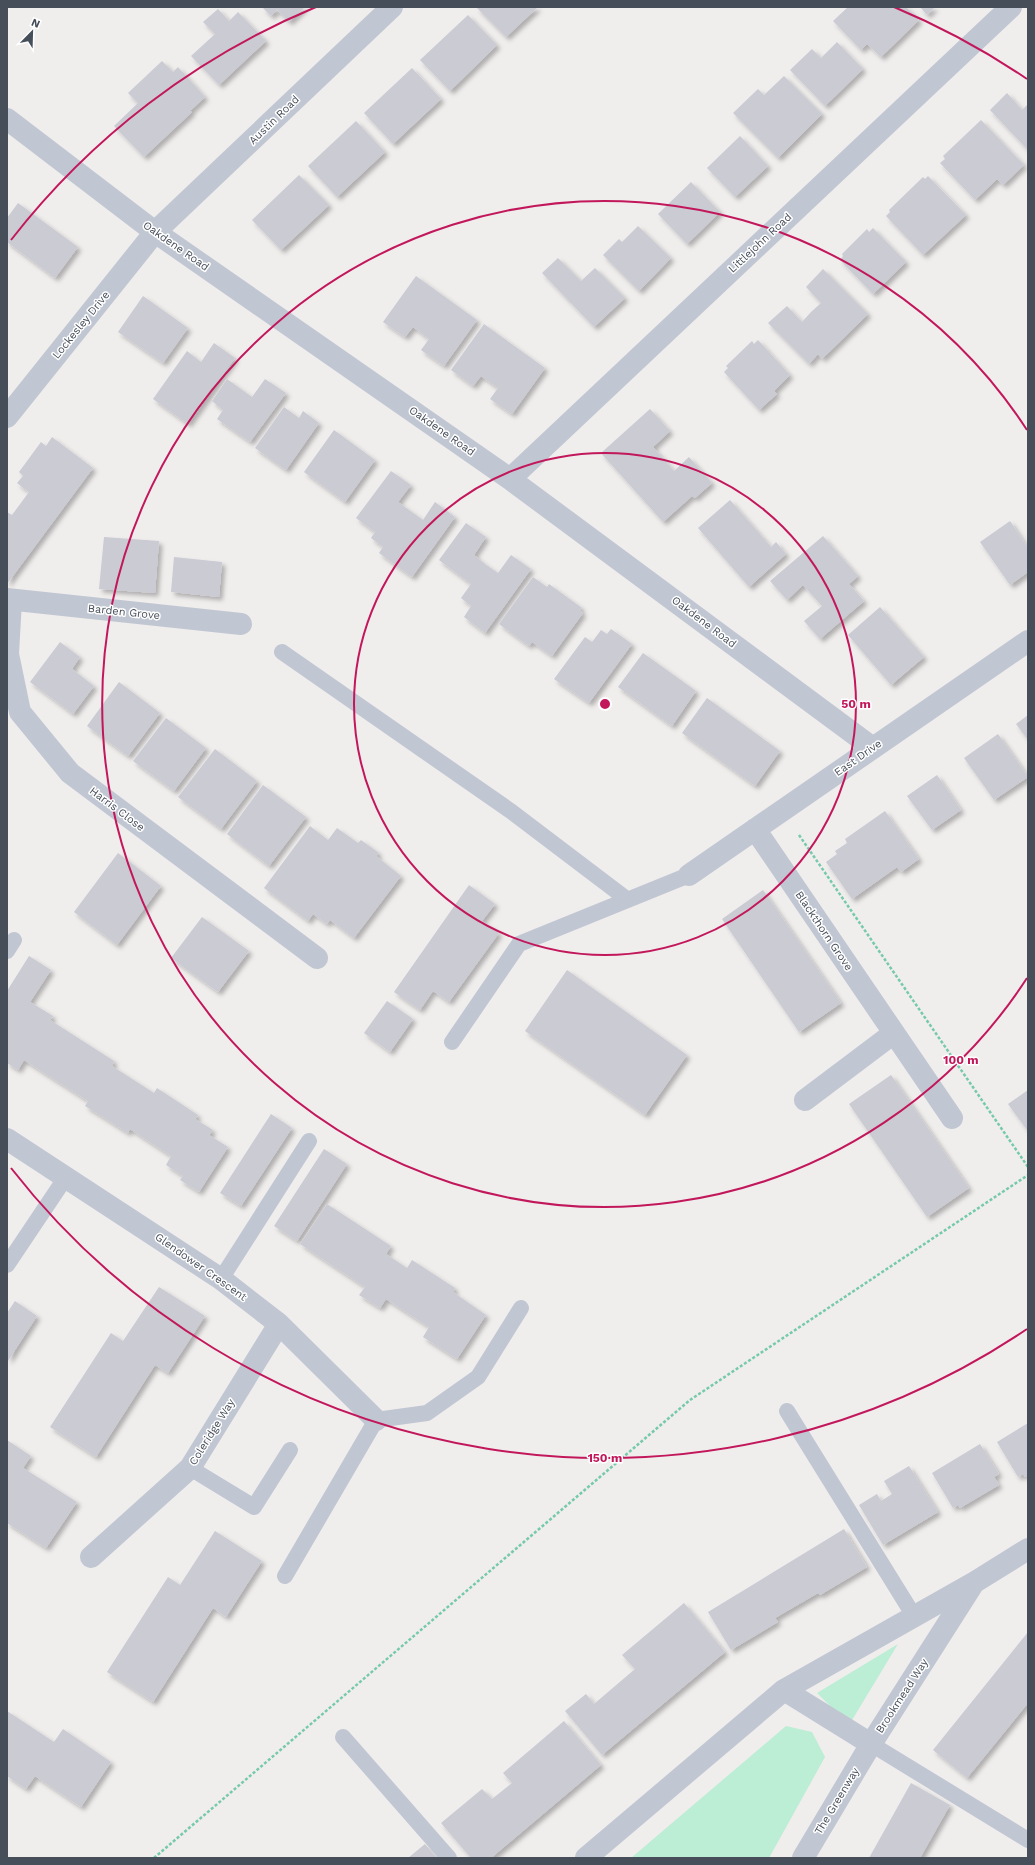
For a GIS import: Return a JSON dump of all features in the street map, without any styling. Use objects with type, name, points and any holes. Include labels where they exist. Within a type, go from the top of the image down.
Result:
[{"type":"street","name":"Austin Road","points":[[155,232],[392,7]]},
{"type":"street","name":"Littlejohn Road","points":[[510,479],[1011,7]]},
{"type":"street","name":"Oakdene Road","points":[[7,119],[155,232],[510,479],[874,748]]},
{"type":"street","name":"Lockesley Drive","points":[[7,417],[155,232]]},
{"type":"street","name":"Barden Grove","points":[[9,600],[241,624]]},
{"type":"street","name":"Harris Close","points":[[9,600],[8,654],[20,712],[70,773],[317,958]]},
{"type":"street","name":"East Drive","points":[[688,875],[1028,641]]},
{"type":"street","name":"Blackthorn Grove","points":[[755,830],[952,1118]]},
{"type":"street","points":[[805,1100],[894,1033]]},
{"type":"street","name":"Glendower Crescent","points":[[7,1139],[221,1279],[279,1324],[376,1420]]},
{"type":"street","name":"Coleridge Way","points":[[91,1557],[190,1468],[279,1324]]},
{"type":"street","name":"Brookmead Way","points":[[586,1858],[784,1690],[975,1582],[1028,1549]]},
{"type":"street","name":"Brookmead Way","points":[[784,1690],[871,1744],[975,1582]]},
{"type":"street","name":"The Greenway","points":[[803,1858],[871,1744]]},
{"type":"lane","points":[[282,652],[512,812],[628,900]]},
{"type":"lane","points":[[452,1042],[519,944],[688,875]]},
{"type":"lane","points":[[221,1279],[309,1141]]},
{"type":"lane","points":[[7,1265],[66,1177]]},
{"type":"lane","points":[[285,1576],[376,1420],[427,1413],[478,1377],[521,1308]]},
{"type":"lane","points":[[787,1410],[914,1616]]},
{"type":"lane","points":[[190,1468],[254,1507],[290,1450]]},
{"type":"lane","points":[[343,1737],[449,1858]]},
{"type":"lane","points":[[871,1744],[1028,1840]]},
{"type":"path","points":[[783,811],[1028,1167]]},
{"type":"path","points":[[154,1858],[690,1400],[1028,1175]]},
{"type":"green space","points":[[898,1644],[849,1725],[817,1693]]},
{"type":"green space","points":[[786,1726],[812,1732],[825,1757],[769,1858],[631,1858]]},
{"type":"building","points":[[262,7],[305,7],[289,22],[277,10],[271,16]]},
{"type":"building","points":[[476,7],[538,7],[506,37]]},
{"type":"building","points":[[848,7],[906,7],[919,20],[881,57],[867,44],[861,50],[833,21]]},
{"type":"building","points":[[920,7],[935,7],[927,15]]},
{"type":"building","points":[[218,9],[229,21],[238,12],[266,41],[219,85],[191,56],[215,34],[203,22]]},
{"type":"building","points":[[468,15],[497,45],[450,91],[420,60]]},
{"type":"building","points":[[837,42],[863,69],[825,106],[790,70],[812,49],[821,58]]},
{"type":"building","points":[[162,61],[173,72],[178,67],[205,97],[190,111],[192,112],[144,157],[114,126],[138,103],[128,93]]},
{"type":"building","points":[[412,68],[441,99],[393,144],[364,113]]},
{"type":"building","points":[[784,76],[822,114],[778,158],[733,113],[758,89],[764,95]]},
{"type":"building","points":[[1007,93],[1022,110],[1028,104],[1028,150],[990,110]]},
{"type":"building","points":[[981,120],[1024,165],[1003,185],[997,179],[975,200],[940,163],[945,159],[943,156]]},
{"type":"building","points":[[356,121],[385,152],[337,197],[308,166]]},
{"type":"building","points":[[740,136],[768,166],[735,197],[707,168]]},
{"type":"building","points":[[299,175],[329,205],[281,250],[252,220]]},
{"type":"building","points":[[928,176],[966,215],[923,255],[886,216],[890,212],[889,210],[923,177],[925,179]]},
{"type":"building","points":[[691,182],[720,212],[687,244],[658,214]]},
{"type":"building","points":[[18,203],[78,247],[55,278],[7,242],[7,218]]},
{"type":"building","points":[[638,226],[671,258],[639,291],[603,255],[619,239],[622,242]]},
{"type":"building","points":[[873,228],[906,262],[873,294],[840,260],[843,256],[842,254],[867,229],[869,232]]},
{"type":"building","points":[[558,258],[581,281],[595,268],[625,298],[594,327],[542,273]]},
{"type":"building","points":[[823,269],[868,314],[822,359],[818,354],[809,364],[768,323],[787,306],[802,322],[821,303],[806,287]]},
{"type":"building","points":[[416,276],[477,320],[444,366],[421,350],[429,339],[413,327],[405,337],[383,322]]},
{"type":"building","points":[[143,296],[188,328],[163,363],[118,332]]},
{"type":"building","points":[[484,324],[545,368],[512,414],[490,399],[498,388],[481,376],[473,386],[451,370]]},
{"type":"building","points":[[758,340],[790,375],[774,391],[777,394],[759,410],[724,372],[728,368],[726,366],[752,341],[754,344]]},
{"type":"building","points":[[214,343],[235,358],[188,424],[153,399],[187,351],[201,362]]},
{"type":"building","points":[[227,379],[252,397],[265,379],[286,393],[250,442],[217,419],[223,410],[212,401]]},
{"type":"building","points":[[284,407],[299,418],[303,411],[319,423],[286,470],[255,448]]},
{"type":"building","points":[[650,409],[670,431],[653,447],[674,471],[689,457],[712,483],[695,498],[692,496],[663,522],[601,453]]},
{"type":"building","points":[[334,430],[375,460],[345,502],[304,472]]},
{"type":"building","points":[[52,437],[93,468],[7,584],[7,512],[12,515],[29,492],[17,483],[23,476],[19,472],[41,442],[46,446]]},
{"type":"building","points":[[391,471],[411,485],[398,502],[423,520],[435,502],[455,517],[412,577],[379,553],[383,547],[371,538],[375,532],[356,518]]},
{"type":"building","points":[[730,500],[771,547],[776,542],[786,554],[749,587],[698,528]]},
{"type":"building","points":[[1010,521],[1028,548],[1028,572],[1010,585],[980,542]]},
{"type":"building","points":[[466,523],[486,537],[474,555],[485,564],[498,573],[511,555],[531,569],[485,633],[464,617],[471,606],[461,598],[471,584],[439,560]]},
{"type":"building","points":[[823,536],[858,576],[849,584],[864,601],[820,639],[804,621],[822,606],[803,585],[787,600],[770,581]]},
{"type":"building","points":[[104,537],[159,541],[155,593],[99,589]]},
{"type":"building","points":[[174,557],[222,562],[219,597],[171,592]]},
{"type":"building","points":[[533,577],[547,587],[549,584],[582,608],[579,610],[583,613],[552,656],[532,642],[529,646],[499,624]]},
{"type":"building","points":[[880,607],[924,657],[891,685],[848,635]]},
{"type":"building","points":[[611,629],[632,644],[589,703],[554,679],[585,637],[592,642],[601,630],[607,634]]},
{"type":"building","points":[[60,642],[80,657],[72,669],[94,686],[73,714],[30,682]]},
{"type":"building","points":[[643,653],[696,691],[672,726],[618,687]]},
{"type":"building","points":[[119,682],[160,713],[128,756],[87,726]]},
{"type":"building","points":[[707,698],[780,751],[755,786],[682,733]]},
{"type":"building","points":[[1028,715],[1028,740],[1016,724]]},
{"type":"building","points":[[166,718],[206,748],[174,791],[133,761]]},
{"type":"building","points":[[998,734],[1028,777],[994,800],[964,758]]},
{"type":"building","points":[[215,749],[257,781],[221,829],[178,797]]},
{"type":"building","points":[[937,775],[961,810],[932,830],[907,796]]},
{"type":"building","points":[[263,785],[306,817],[269,866],[227,834]]},
{"type":"building","points":[[885,811],[919,859],[901,872],[897,867],[852,899],[826,862],[837,854],[835,851],[847,843],[845,839]]},
{"type":"building","points":[[310,826],[328,840],[337,828],[358,843],[361,840],[379,853],[376,856],[401,876],[354,938],[330,920],[327,924],[313,914],[308,921],[264,888]]},
{"type":"building","points":[[118,853],[161,886],[117,945],[74,912]]},
{"type":"building","points":[[469,885],[495,904],[482,921],[499,933],[449,1002],[433,991],[420,1010],[394,992]]},
{"type":"building","points":[[763,890],[841,1003],[799,1032],[722,919]]},
{"type":"building","points":[[202,917],[249,951],[218,992],[171,958]]},
{"type":"building","points":[[29,956],[51,970],[30,1002],[53,1016],[50,1020],[114,1061],[112,1066],[154,1093],[157,1088],[198,1115],[195,1119],[213,1130],[209,1135],[228,1147],[199,1192],[180,1180],[183,1176],[166,1165],[171,1156],[130,1129],[128,1133],[85,1106],[88,1101],[24,1060],[18,1070],[7,1063],[7,991]]},
{"type":"building","points":[[567,970],[687,1055],[645,1115],[525,1031]]},
{"type":"building","points":[[387,1001],[413,1019],[390,1052],[364,1033]]},
{"type":"building","points":[[891,1075],[969,1188],[927,1217],[849,1104]]},
{"type":"building","points":[[1028,1090],[1028,1129],[1027,1130],[1008,1104]]},
{"type":"building","points":[[271,1114],[292,1128],[241,1206],[220,1193]]},
{"type":"building","points":[[324,1149],[347,1164],[297,1241],[274,1226]]},
{"type":"building","points":[[327,1204],[391,1246],[386,1254],[407,1268],[412,1260],[455,1288],[453,1292],[486,1315],[457,1359],[423,1337],[429,1327],[386,1299],[380,1308],[359,1295],[365,1287],[300,1244]]},
{"type":"building","points":[[159,1287],[205,1316],[168,1373],[155,1365],[96,1457],[50,1427],[111,1333],[123,1341]]},
{"type":"building","points":[[15,1301],[37,1316],[8,1361],[7,1313]]},
{"type":"building","points":[[1028,1423],[1028,1475],[1025,1477],[1023,1474],[1018,1477],[997,1442]]},
{"type":"building","points":[[7,1440],[31,1456],[23,1468],[77,1502],[46,1548],[7,1523]]},
{"type":"building","points":[[980,1444],[999,1474],[994,1477],[999,1485],[960,1508],[958,1505],[953,1508],[932,1473]]},
{"type":"building","points":[[909,1466],[938,1512],[883,1545],[859,1505],[877,1494],[881,1501],[892,1494],[884,1481]]},
{"type":"building","points":[[844,1529],[867,1567],[820,1595],[818,1593],[775,1618],[778,1622],[731,1650],[708,1612]]},
{"type":"building","points":[[215,1531],[262,1561],[226,1617],[213,1608],[153,1702],[107,1672],[168,1577],[180,1585]]},
{"type":"building","points":[[684,1603],[725,1652],[602,1755],[565,1711],[586,1694],[594,1704],[635,1669],[622,1655]]},
{"type":"building","points":[[1028,1632],[1028,1703],[967,1778],[933,1750]]},
{"type":"building","points":[[7,1711],[54,1742],[63,1729],[111,1762],[81,1807],[35,1776],[26,1789],[7,1776]]},
{"type":"building","points":[[564,1721],[601,1765],[491,1858],[471,1858],[441,1823],[482,1789],[492,1799],[512,1783],[503,1773]]},
{"type":"building","points":[[911,1783],[950,1805],[920,1858],[869,1858]]},
{"type":"building","points":[[425,1844],[437,1858],[408,1858]]}]
